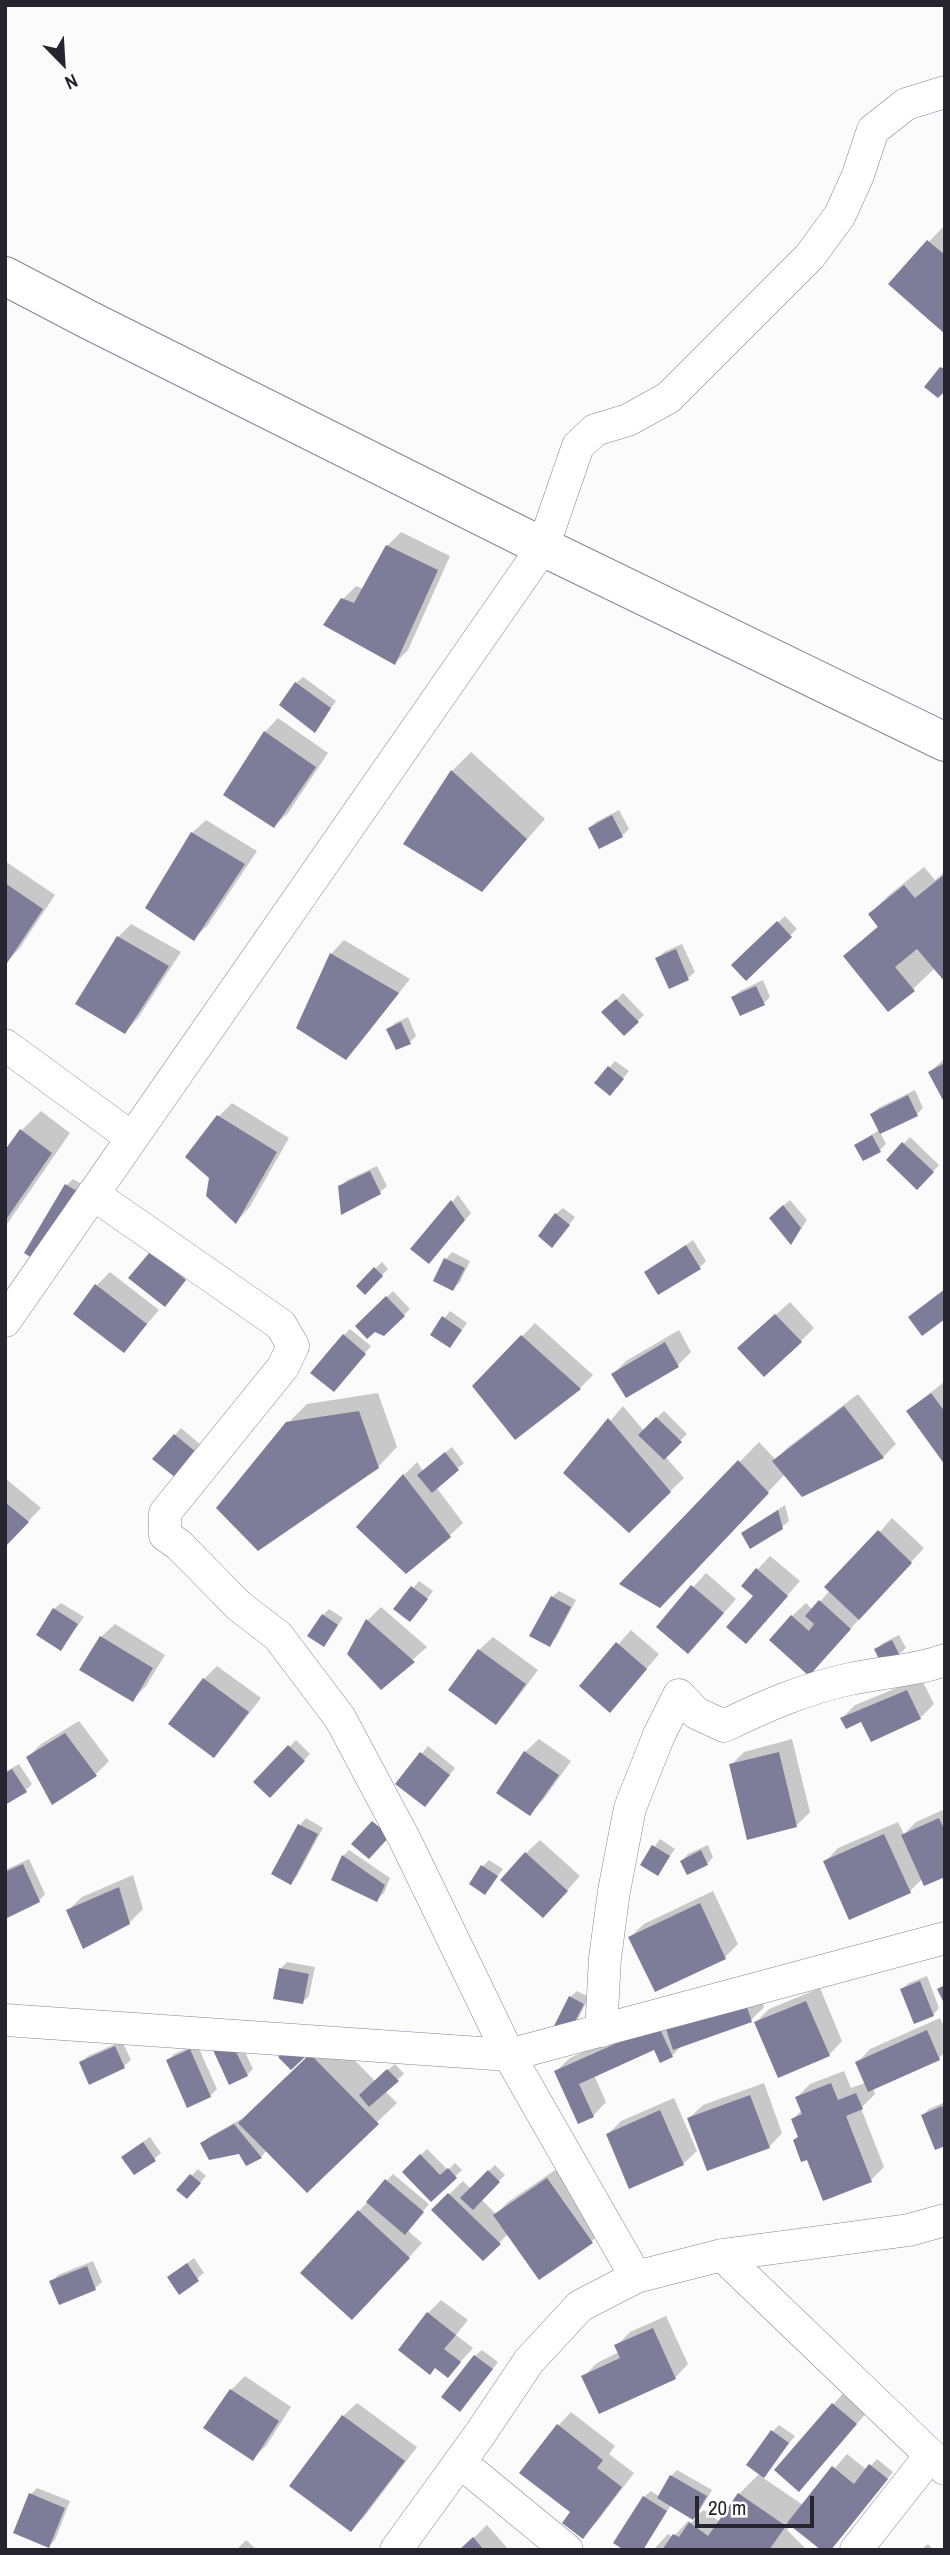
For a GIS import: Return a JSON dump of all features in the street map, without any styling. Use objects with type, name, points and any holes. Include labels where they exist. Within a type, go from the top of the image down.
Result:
[{"type":"street","points":[[5,1321],[542,547],[578,446],[595,430],[628,420],[668,398],[810,256],[840,215],[858,175],[873,130],[906,104],[945,92]]},
{"type":"street","points":[[5,276],[542,547],[945,742]]},
{"type":"street","points":[[5,1045],[132,1138]]},
{"type":"street","points":[[93,1194],[281,1325],[293,1346],[283,1367],[165,1513],[165,1535],[179,1545],[239,1606],[278,1636],[340,1718],[405,1840],[509,2055],[636,2277]]},
{"type":"street","points":[[601,2031],[605,1958],[614,1891],[630,1808],[659,1735],[679,1695],[696,1713],[724,1726],[781,1698],[850,1679],[922,1669],[945,1660]]},
{"type":"street","points":[[5,2020],[509,2055],[945,1938]]},
{"type":"street","points":[[396,2550],[528,2361],[580,2306],[636,2277],[722,2255],[909,2230],[945,2220]]},
{"type":"street","points":[[722,2255],[937,2462],[856,2550]]},
{"type":"street","points":[[460,2462],[567,2550]]},
{"type":"building","points":[[927,240],[945,255],[945,334],[888,284]]},
{"type":"building","points":[[940,367],[945,369],[945,391],[938,398],[924,387]]},
{"type":"building","points":[[386,545],[438,570],[395,665],[323,625],[341,598],[354,603]]},
{"type":"building","points":[[295,682],[331,708],[315,733],[279,705]]},
{"type":"building","points":[[264,731],[316,767],[274,828],[223,795]]},
{"type":"building","points":[[451,770],[527,839],[482,892],[403,844]]},
{"type":"building","points":[[612,815],[623,837],[599,849],[588,828]]},
{"type":"building","points":[[191,832],[245,864],[194,941],[145,908]]},
{"type":"building","points":[[945,874],[945,982],[917,949],[895,967],[915,991],[888,1012],[843,956],[878,927],[868,914],[904,885],[915,898]]},
{"type":"building","points":[[5,883],[43,909],[5,966]]},
{"type":"building","points":[[777,921],[792,937],[746,981],[731,965]]},
{"type":"building","points":[[117,936],[169,966],[125,1034],[75,1004]]},
{"type":"building","points":[[676,949],[689,980],[669,989],[655,958]]},
{"type":"building","points":[[330,953],[399,993],[346,1060],[296,1028]]},
{"type":"building","points":[[756,986],[765,1005],[740,1016],[731,997]]},
{"type":"building","points":[[616,999],[639,1022],[624,1036],[601,1012]]},
{"type":"building","points":[[401,1022],[411,1044],[396,1050],[386,1029]]},
{"type":"building","points":[[945,1063],[945,1104],[928,1072]]},
{"type":"building","points":[[608,1066],[624,1079],[610,1096],[594,1083]]},
{"type":"building","points":[[908,1095],[918,1116],[880,1134],[870,1114]]},
{"type":"building","points":[[217,1115],[277,1152],[236,1224],[206,1196],[209,1178],[185,1157]]},
{"type":"building","points":[[20,1129],[52,1153],[5,1221],[5,1150]]},
{"type":"building","points":[[872,1135],[881,1152],[863,1161],[854,1145]]},
{"type":"building","points":[[902,1142],[934,1172],[917,1190],[886,1160]]},
{"type":"building","points":[[370,1171],[381,1194],[341,1215],[338,1186]]},
{"type":"building","points":[[65,1184],[80,1193],[39,1262],[24,1253]]},
{"type":"building","points":[[451,1200],[465,1220],[429,1264],[410,1249]]},
{"type":"building","points":[[783,1205],[801,1228],[791,1245],[769,1218]]},
{"type":"building","points":[[555,1213],[570,1225],[552,1248],[538,1236]]},
{"type":"building","points":[[686,1245],[701,1269],[658,1295],[644,1272]]},
{"type":"building","points":[[150,1252],[186,1280],[165,1307],[128,1278]]},
{"type":"building","points":[[444,1258],[465,1268],[453,1291],[433,1281]]},
{"type":"building","points":[[374,1267],[383,1276],[365,1295],[356,1286]]},
{"type":"building","points":[[95,1284],[147,1324],[124,1353],[73,1314]]},
{"type":"building","points":[[945,1289],[945,1319],[922,1336],[908,1317]]},
{"type":"building","points":[[386,1296],[405,1316],[384,1336],[375,1332],[367,1339],[355,1326]]},
{"type":"building","points":[[775,1314],[802,1342],[764,1377],[737,1348]]},
{"type":"building","points":[[442,1316],[462,1330],[450,1348],[430,1335]]},
{"type":"building","points":[[343,1334],[366,1354],[334,1392],[310,1373]]},
{"type":"building","points":[[521,1335],[581,1389],[515,1440],[472,1386]]},
{"type":"building","points":[[665,1342],[679,1367],[626,1398],[611,1374]]},
{"type":"building","points":[[931,1393],[945,1412],[945,1465],[906,1411]]},
{"type":"building","points":[[844,1406],[884,1458],[802,1497],[772,1461]]},
{"type":"building","points":[[359,1411],[379,1468],[258,1551],[216,1508],[286,1422]]},
{"type":"building","points":[[656,1417],[682,1442],[664,1460],[638,1435]]},
{"type":"building","points":[[608,1418],[671,1492],[629,1533],[563,1473]]},
{"type":"building","points":[[174,1434],[196,1452],[176,1478],[152,1459]]},
{"type":"building","points":[[445,1452],[459,1470],[432,1493],[417,1475]]},
{"type":"building","points":[[738,1460],[769,1493],[660,1608],[619,1584]]},
{"type":"building","points":[[403,1474],[451,1537],[406,1574],[356,1527]]},
{"type":"building","points":[[5,1502],[29,1522],[5,1547]]},
{"type":"building","points":[[778,1510],[783,1529],[750,1549],[741,1533]]},
{"type":"building","points":[[878,1530],[912,1563],[859,1620],[824,1587]]},
{"type":"building","points":[[756,1568],[788,1596],[746,1644],[726,1627],[753,1596],[741,1586]]},
{"type":"building","points":[[691,1585],[724,1613],[688,1654],[656,1627]]},
{"type":"building","points":[[411,1586],[428,1599],[410,1622],[393,1609]]},
{"type":"building","points":[[551,1596],[571,1607],[550,1647],[529,1636]]},
{"type":"building","points":[[819,1600],[851,1629],[809,1676],[769,1640],[791,1615],[809,1631],[814,1624],[805,1616]]},
{"type":"building","points":[[53,1608],[78,1624],[61,1651],[36,1635]]},
{"type":"building","points":[[322,1614],[338,1625],[324,1647],[307,1636]]},
{"type":"building","points":[[366,1619],[415,1662],[381,1690],[347,1654]]},
{"type":"building","points":[[100,1636],[153,1668],[133,1702],[79,1670]]},
{"type":"building","points":[[892,1640],[900,1656],[882,1665],[874,1649]]},
{"type":"building","points":[[616,1642],[647,1669],[610,1713],[579,1686]]},
{"type":"building","points":[[478,1649],[526,1684],[496,1725],[448,1690]]},
{"type":"building","points":[[203,1678],[249,1712],[214,1758],[168,1724]]},
{"type":"building","points":[[907,1690],[921,1719],[871,1742],[861,1722],[846,1729],[840,1718]]},
{"type":"building","points":[[65,1733],[97,1776],[52,1805],[26,1757]]},
{"type":"building","points":[[288,1745],[305,1761],[270,1798],[253,1782]]},
{"type":"building","points":[[524,1751],[559,1775],[530,1816],[496,1793]]},
{"type":"building","points":[[420,1752],[450,1775],[425,1807],[395,1784]]},
{"type":"building","points":[[779,1752],[797,1827],[747,1840],[729,1764]]},
{"type":"building","points":[[12,1769],[27,1792],[5,1805],[5,1773]]},
{"type":"building","points":[[939,1818],[945,1831],[945,1877],[924,1886],[901,1835]]},
{"type":"building","points":[[372,1821],[390,1836],[369,1859],[351,1844]]},
{"type":"building","points":[[298,1824],[318,1834],[291,1885],[271,1874]]},
{"type":"building","points":[[884,1834],[911,1893],[849,1920],[823,1861]]},
{"type":"building","points":[[652,1845],[670,1856],[658,1876],[640,1865]]},
{"type":"building","points":[[701,1850],[708,1865],[687,1875],[680,1861]]},
{"type":"building","points":[[525,1852],[568,1891],[543,1918],[500,1880]]},
{"type":"building","points":[[342,1855],[385,1885],[377,1902],[331,1880]]},
{"type":"building","points":[[23,1864],[40,1902],[7,1918],[5,1872]]},
{"type":"building","points":[[481,1865],[498,1876],[485,1895],[469,1884]]},
{"type":"building","points":[[119,1887],[130,1924],[83,1949],[66,1910]]},
{"type":"building","points":[[700,1903],[726,1959],[655,1992],[628,1937]]},
{"type":"building","points":[[279,1968],[309,1974],[303,2004],[273,1999]]},
{"type":"building","points":[[920,1981],[934,2016],[914,2024],[900,1989]]},
{"type":"building","points":[[945,1985],[945,2005],[937,1989]]},
{"type":"building","points":[[569,1996],[584,2004],[569,2033],[554,2026]]},
{"type":"building","points":[[745,2001],[752,2022],[673,2050],[666,2029]]},
{"type":"building","points":[[806,2001],[830,2056],[778,2078],[754,2022]]},
{"type":"building","points":[[658,2025],[673,2057],[660,2063],[654,2050],[579,2084],[594,2117],[578,2124],[554,2071]]},
{"type":"building","points":[[927,2030],[940,2060],[868,2092],[855,2062]]},
{"type":"building","points":[[231,2042],[248,2076],[229,2085],[213,2050]]},
{"type":"building","points":[[292,2044],[305,2057],[291,2070],[278,2057]]},
{"type":"building","points":[[115,2046],[125,2068],[89,2085],[79,2062]]},
{"type":"building","points":[[190,2049],[211,2097],[187,2108],[166,2060]]},
{"type":"building","points":[[310,2054],[379,2124],[307,2193],[238,2123]]},
{"type":"building","points":[[387,2069],[399,2081],[369,2107],[359,2095]]},
{"type":"building","points":[[831,2083],[838,2100],[856,2093],[863,2109],[846,2116],[872,2182],[823,2201],[807,2160],[801,2162],[793,2140],[798,2137],[791,2119],[802,2114],[795,2097]]},
{"type":"building","points":[[750,2095],[770,2148],[707,2171],[687,2118]]},
{"type":"building","points":[[942,2106],[945,2113],[945,2146],[935,2150],[921,2115]]},
{"type":"building","points":[[660,2110],[684,2165],[629,2189],[606,2134]]},
{"type":"building","points":[[234,2124],[262,2158],[246,2166],[239,2154],[209,2160],[200,2143]]},
{"type":"building","points":[[143,2142],[156,2161],[134,2175],[121,2157]]},
{"type":"building","points":[[420,2154],[440,2175],[448,2168],[457,2178],[431,2202],[402,2172]]},
{"type":"building","points":[[488,2170],[500,2182],[473,2210],[460,2198]]},
{"type":"building","points":[[190,2174],[201,2183],[187,2199],[176,2190]]},
{"type":"building","points":[[547,2178],[593,2243],[539,2280],[493,2215]]},
{"type":"building","points":[[385,2179],[424,2212],[405,2235],[366,2202]]},
{"type":"building","points":[[448,2193],[501,2244],[483,2261],[431,2210]]},
{"type":"building","points":[[358,2210],[410,2258],[352,2320],[300,2273]]},
{"type":"building","points":[[187,2263],[199,2281],[179,2295],[167,2277]]},
{"type":"building","points":[[87,2266],[96,2290],[59,2305],[49,2281]]},
{"type":"building","points":[[427,2312],[456,2335],[444,2349],[461,2362],[448,2378],[435,2368],[430,2375],[398,2350]]},
{"type":"building","points":[[653,2328],[676,2379],[599,2414],[581,2376],[620,2358],[614,2345]]},
{"type":"building","points":[[474,2355],[493,2369],[460,2412],[441,2397]]},
{"type":"building","points":[[230,2389],[279,2421],[253,2461],[203,2428]]},
{"type":"building","points":[[832,2403],[857,2424],[799,2492],[774,2470]]},
{"type":"building","points":[[342,2415],[405,2461],[351,2532],[289,2486]]},
{"type":"building","points":[[557,2424],[603,2460],[597,2468],[622,2487],[583,2539],[562,2523],[570,2512],[519,2473]]},
{"type":"building","points":[[771,2430],[789,2443],[764,2478],[746,2465]]},
{"type":"building","points":[[869,2464],[888,2479],[831,2550],[821,2550],[787,2523],[832,2466],[854,2484]]},
{"type":"building","points":[[670,2475],[707,2496],[693,2520],[657,2498]]},
{"type":"building","points":[[29,2493],[65,2508],[49,2548],[13,2533]]},
{"type":"building","points":[[738,2493],[786,2526],[769,2550],[662,2550],[673,2534],[679,2537],[689,2522],[708,2536]]},
{"type":"building","points":[[643,2496],[667,2511],[643,2550],[624,2550],[613,2543]]},
{"type":"building","points":[[473,2537],[484,2550],[459,2550]]}]
